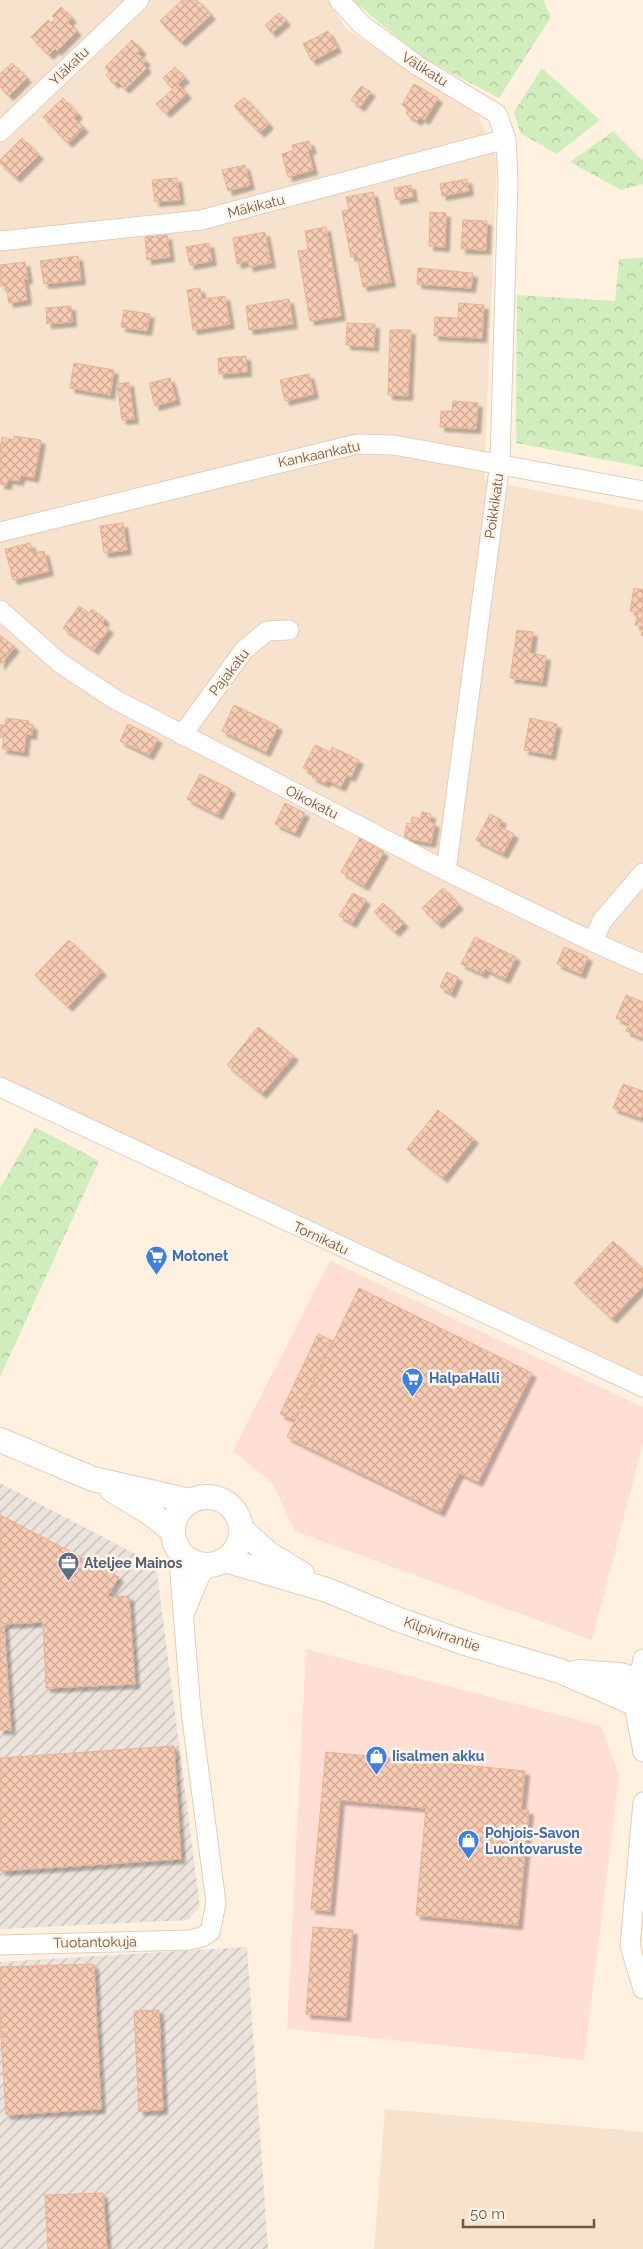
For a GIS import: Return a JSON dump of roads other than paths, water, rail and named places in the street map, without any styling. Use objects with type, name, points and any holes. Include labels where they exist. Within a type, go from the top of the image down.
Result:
[{"type":"street","name":"Yläkatu","points":[[0,132],[138,0]]},
{"type":"street","name":"Välikatu","points":[[339,0],[362,25],[418,66],[497,114],[506,139]]},
{"type":"street","name":"Mäkikatu","points":[[0,241],[201,220],[506,139]]},
{"type":"street","name":"Poikkikatu","points":[[446,870],[500,463],[508,181],[506,139]]},
{"type":"street","name":"Kankaankatu","points":[[0,532],[357,444],[394,445],[500,463],[643,491]]},
{"type":"street","name":"Oikokatu","points":[[0,610],[60,663],[116,700],[446,870],[593,942],[643,964]]},
{"type":"street","name":"Pajakatu","points":[[182,735],[244,650],[267,631],[289,630]]},
{"type":"street","points":[[593,942],[602,921],[643,873]]},
{"type":"street","name":"Tornikatu","points":[[0,1087],[643,1387]]},
{"type":"street","points":[[0,1440],[93,1479],[150,1513],[176,1540],[191,1561],[217,1562]]},
{"type":"street","points":[[93,1479],[190,1501]]},
{"type":"street","points":[[207,1496],[224,1501],[237,1513],[242,1530],[238,1547],[199,1578],[183,1616],[176,1540],[177,1514],[190,1501],[207,1496]]},
{"type":"street","name":"Kilpivirrantie","points":[[242,1530],[269,1554],[327,1590]]},
{"type":"street","name":"Kilpivirrantie","points":[[217,1562],[327,1590],[397,1619],[465,1643],[560,1671],[638,1706]]},
{"type":"street","name":"Tuotantokuja","points":[[0,1945],[189,1940],[202,1937],[210,1932],[216,1904],[191,1710],[183,1616]]},
{"type":"street","name":"Kilpivirrantie","points":[[560,1671],[620,1675],[641,1674]]},
{"type":"street","points":[[641,1674],[638,1706],[643,1752]]},
{"type":"street","points":[[643,1802],[630,1946],[643,1989]]},
{"type":"place","name":"Motonet","points":[[156,1275]]},
{"type":"place","name":"HalpaHalli","points":[[413,1397]]},
{"type":"place","name":"Ateljee Mainos","points":[[68,1582]]},
{"type":"place","name":"Iisalmen akku","points":[[376,1775]]},
{"type":"place","name":"Pohjois-Savon Luontovaruste","points":[[469,1860]]}]
